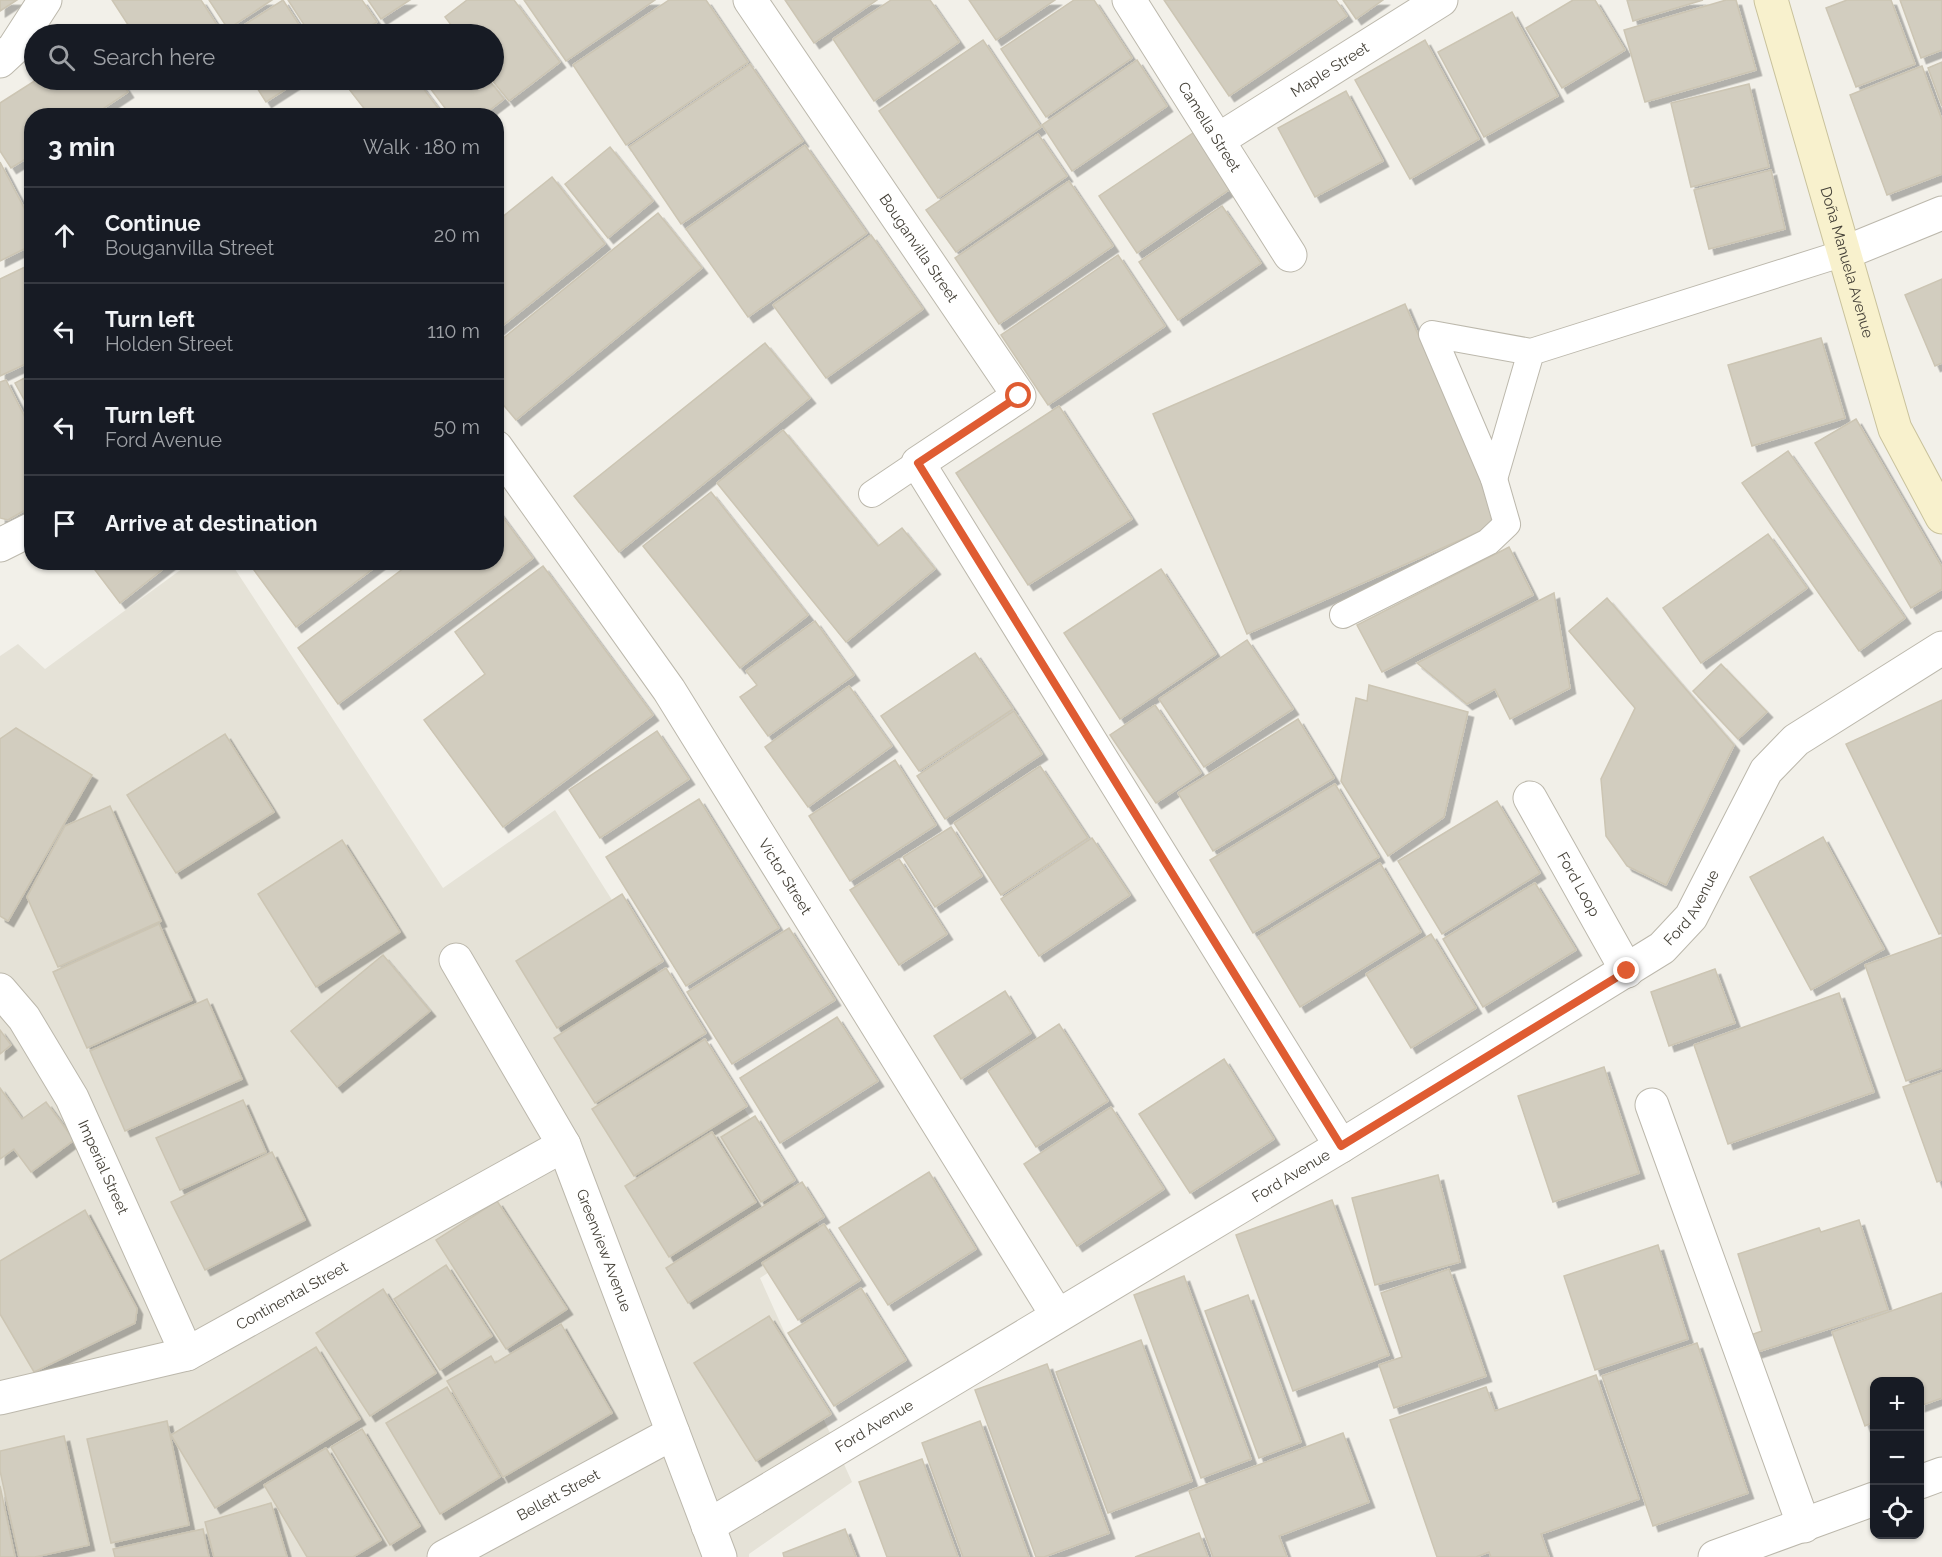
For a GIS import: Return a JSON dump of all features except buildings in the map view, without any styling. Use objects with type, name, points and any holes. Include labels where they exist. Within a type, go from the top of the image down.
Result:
[{"type":"street","points":[[30,24],[45,0]]},
{"type":"street","name":"Bouganvilla Street","points":[[750,0],[1019,396],[918,463]]},
{"type":"street","name":"Camella Street","points":[[1129,0],[1290,255]]},
{"type":"street","name":"Maple Street","points":[[1218,140],[1442,0]]},
{"type":"street","name":"Doña Manuela Avenue","points":[[1771,0],[1895,429],[1942,517]]},
{"type":"street","points":[[0,61],[14,48],[24,33]]},
{"type":"street","points":[[1844,253],[1942,213]]},
{"type":"street","name":"Victor Street","points":[[504,458],[669,690],[1057,1315]]},
{"type":"street","points":[[918,463],[1341,1146]]},
{"type":"street","points":[[0,545],[24,534]]},
{"type":"street","name":"Ford Avenue","points":[[708,1526],[1341,1146],[1662,948],[1691,916],[1766,771],[1796,740],[1942,648]]},
{"type":"street","name":"Ford Loop","points":[[1530,798],[1627,971]]},
{"type":"street","name":"Greenview Avenue","points":[[456,960],[564,1145],[720,1557]]},
{"type":"street","name":"Imperial Street","points":[[0,990],[24,1018],[72,1098],[187,1354]]},
{"type":"street","points":[[1652,1105],[1804,1526]]},
{"type":"street","name":"Continental Street","points":[[0,1398],[187,1354],[564,1145]]},
{"type":"street","name":"Bellett Street","points":[[444,1557],[673,1433]]},
{"type":"street","points":[[1924,1481],[1942,1474]]},
{"type":"street","points":[[1715,1557],[1870,1501]]},
{"type":"lane","points":[[1343,615],[1488,542],[1507,524],[1494,479],[1432,334],[1530,352],[1844,253]]},
{"type":"lane","points":[[1494,479],[1530,352]]},
{"type":"lane","points":[[872,495],[918,463]]},
{"type":"shaded area","points":[[180,570],[236,570],[443,888],[555,810],[825,1236],[760,1278],[852,1482],[749,1554],[749,1557],[0,1557],[0,656],[18,644],[45,669]]},
{"type":"route","points":[[1019,396],[918,463],[1341,1146],[1627,971]]}]
